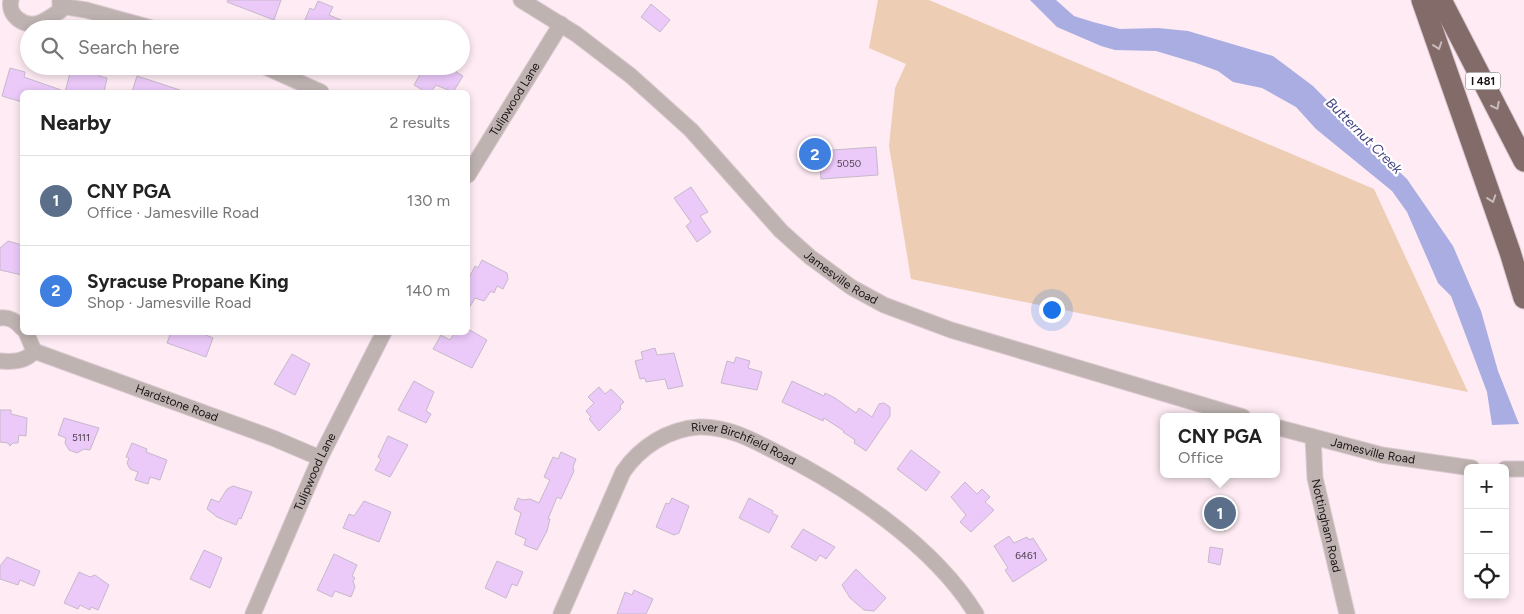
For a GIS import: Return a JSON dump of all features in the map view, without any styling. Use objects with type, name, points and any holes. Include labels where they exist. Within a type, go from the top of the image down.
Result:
[{"type":"highway","points":[[1422,0],[1510,252],[1524,298]]},
{"type":"highway","name":"I 481","points":[[1442,0],[1524,161]]},
{"type":"street","points":[[11,0],[9,6],[14,16],[20,20]]},
{"type":"street","name":"Jamesville Road","points":[[521,0],[561,24],[631,76],[690,130],[781,231],[810,257],[851,287],[884,305],[951,330],[1230,413]]},
{"type":"street","points":[[45,20],[60,11],[61,3],[122,20]]},
{"type":"street","name":"Tulipwood Lane","points":[[470,172],[561,24]]},
{"type":"street","points":[[283,75],[317,90]]},
{"type":"street","points":[[0,318],[7,318],[17,322],[20,326]]},
{"type":"street","points":[[0,361],[16,362],[31,355],[34,351],[27,335]]},
{"type":"street","name":"Tulipwood Lane","points":[[253,614],[320,458],[382,335]]},
{"type":"street","name":"Hardstone Road","points":[[34,351],[273,438],[320,458]]},
{"type":"street","name":"River Birchfield Road","points":[[561,614],[623,472],[632,459],[657,440],[677,431],[699,427],[724,430],[748,438],[800,464],[861,502],[894,526],[949,578],[976,614]]},
{"type":"street","name":"Jamesville Road","points":[[1280,427],[1313,438],[1382,455],[1464,467]]},
{"type":"street","name":"Nottingham Road","points":[[1313,438],[1315,478],[1347,614]]},
{"type":"street","points":[[1509,469],[1524,470]]},
{"type":"shaded area","points":[[878,0],[929,0],[1374,189],[1468,392],[911,279],[889,146],[895,88],[906,64],[869,48]]},
{"type":"water","points":[[1030,0],[1056,0],[1074,16],[1120,29],[1158,28],[1188,31],[1273,56],[1313,86],[1407,179],[1453,246],[1481,311],[1498,371],[1519,424],[1492,425],[1487,392],[1451,296],[1438,283],[1407,212],[1392,191],[1316,129],[1296,107],[1262,88],[1233,82],[1218,71],[1196,63],[1156,51],[1115,50],[1101,46],[1057,27]]},
{"type":"building","points":[[228,0],[281,0],[274,20],[227,2]]},
{"type":"building","points":[[318,1],[333,7],[329,15],[341,20],[305,20],[310,8],[314,10]]},
{"type":"building","points":[[651,4],[670,20],[660,32],[641,17]]},
{"type":"building","points":[[10,68],[20,71],[20,75],[24,75],[24,77],[61,90],[20,90],[20,101],[2,96]]},
{"type":"building","points":[[70,75],[99,75],[107,78],[104,90],[66,90]]},
{"type":"building","points":[[420,75],[463,76],[454,90],[448,90],[436,85],[432,90],[423,90],[414,85]]},
{"type":"building","points":[[137,76],[180,90],[133,90]]},
{"type":"building","points":[[876,147],[878,175],[821,179],[819,151]]},
{"type":"building","points":[[691,187],[708,212],[700,216],[711,232],[697,242],[686,226],[691,222],[674,198]]},
{"type":"building","points":[[8,241],[20,244],[20,275],[0,270],[0,248]]},
{"type":"building","points":[[482,260],[507,273],[508,279],[503,289],[497,286],[494,293],[491,291],[484,301],[475,298],[470,307],[470,276],[475,266],[478,268]]},
{"type":"building","points":[[470,330],[487,340],[472,368],[433,349],[441,335],[450,340],[453,335],[470,335]]},
{"type":"building","points":[[170,335],[206,335],[213,338],[206,357],[167,343]]},
{"type":"building","points":[[655,348],[657,355],[674,353],[683,386],[668,389],[665,379],[646,382],[645,378],[640,379],[635,361],[643,359],[641,352]]},
{"type":"building","points":[[292,354],[310,364],[295,395],[274,384]]},
{"type":"building","points":[[736,357],[750,361],[748,368],[762,372],[757,390],[721,383],[727,361],[734,363]]},
{"type":"building","points":[[414,381],[434,392],[426,411],[431,414],[426,423],[398,410]]},
{"type":"building","points":[[792,381],[824,396],[825,393],[835,398],[856,413],[859,408],[872,417],[879,404],[884,403],[890,407],[890,416],[866,451],[854,443],[855,440],[844,431],[824,418],[823,421],[782,402]]},
{"type":"building","points":[[599,387],[605,394],[611,389],[624,402],[620,406],[621,409],[599,431],[589,419],[591,417],[586,411],[594,403],[588,397]]},
{"type":"building","points":[[0,410],[11,410],[11,414],[27,418],[26,436],[19,435],[18,443],[13,443],[10,446],[8,443],[0,442]]},
{"type":"building","points":[[64,418],[99,428],[90,450],[84,449],[77,453],[69,450],[65,443],[66,438],[58,435]]},
{"type":"building","points":[[388,436],[408,445],[390,477],[375,470],[381,459],[378,457]]},
{"type":"building","points":[[132,443],[147,449],[146,452],[167,460],[160,480],[150,477],[148,484],[135,480],[138,472],[130,469],[127,463],[129,458],[126,457]]},
{"type":"building","points":[[911,450],[940,472],[926,491],[897,469]]},
{"type":"building","points":[[561,452],[576,459],[573,467],[574,471],[561,499],[557,497],[548,519],[550,519],[547,531],[537,550],[524,545],[526,539],[515,534],[521,513],[514,509],[518,498],[523,500],[530,499],[539,503],[550,480],[544,477],[553,457],[558,459]]},
{"type":"building","points":[[965,482],[977,494],[982,489],[990,497],[985,502],[994,510],[971,532],[960,522],[966,515],[951,497]]},
{"type":"building","points":[[233,486],[252,492],[241,519],[239,518],[236,525],[217,517],[207,509],[211,499],[219,502],[227,489]]},
{"type":"building","points":[[672,498],[689,506],[679,533],[674,535],[656,527],[666,503],[669,504]]},
{"type":"building","points":[[749,498],[773,511],[772,513],[778,516],[769,533],[739,518]]},
{"type":"building","points":[[1211,498],[1237,509],[1225,531],[1206,523],[1208,519],[1203,517]]},
{"type":"building","points":[[364,501],[391,512],[379,542],[343,528],[349,514],[354,516]]},
{"type":"building","points":[[803,529],[835,547],[826,559],[820,555],[816,561],[791,547]]},
{"type":"building","points":[[1009,536],[1014,543],[1027,537],[1029,540],[1033,538],[1047,560],[1013,582],[1005,570],[1008,568],[994,546]]},
{"type":"building","points":[[1210,547],[1223,549],[1220,565],[1208,562]]},
{"type":"building","points":[[204,550],[222,558],[210,588],[190,579]]},
{"type":"building","points":[[334,554],[357,565],[352,576],[355,578],[353,581],[355,587],[351,597],[335,591],[332,597],[317,590]]},
{"type":"building","points":[[7,557],[40,571],[34,586],[20,580],[18,585],[0,579],[0,566]]},
{"type":"building","points":[[497,561],[523,572],[517,586],[512,584],[506,598],[485,588]]},
{"type":"building","points":[[856,569],[886,598],[874,611],[864,610],[850,598],[842,585]]},
{"type":"building","points":[[79,572],[90,577],[95,575],[109,585],[98,610],[91,607],[90,610],[80,605],[78,609],[64,603]]},
{"type":"building","points":[[634,590],[653,599],[646,614],[617,614],[625,592],[632,595]]},
{"type":"place","name":"Syracuse Propane King","points":[[815,154]]},
{"type":"place","name":"CNY PGA","points":[[1220,513]]},
{"type":"water label","name":"Butternut Creek","points":[[1364,136]]}]
